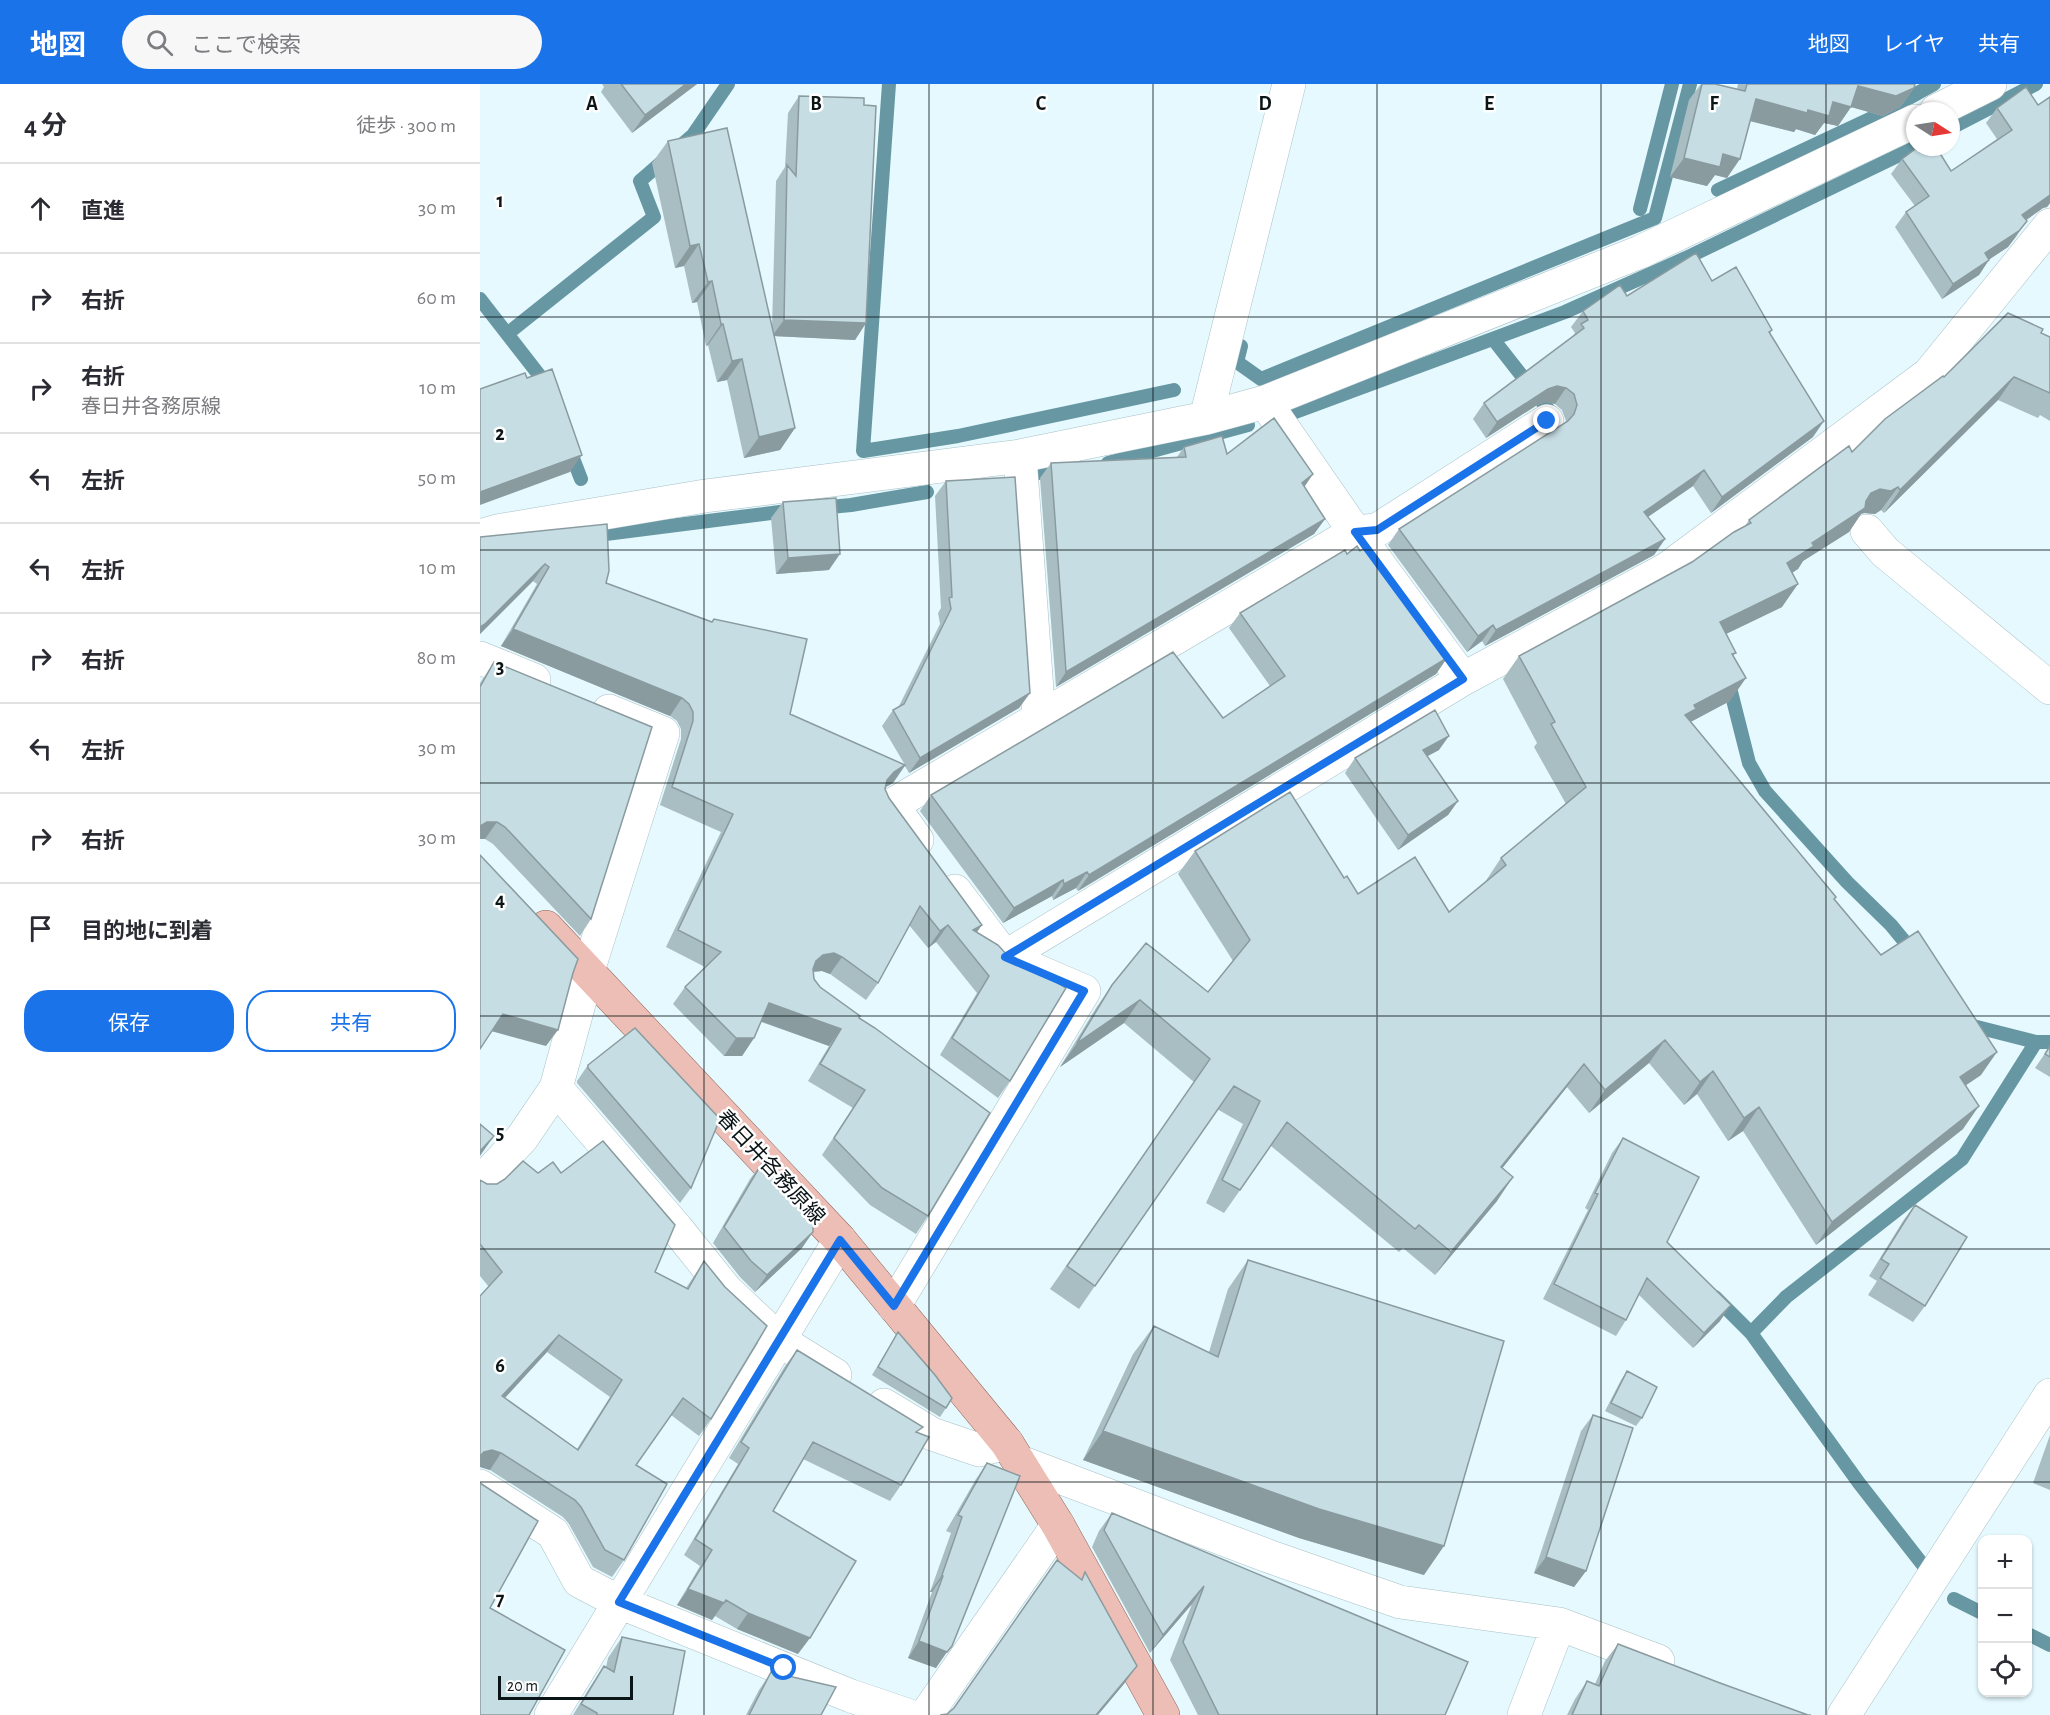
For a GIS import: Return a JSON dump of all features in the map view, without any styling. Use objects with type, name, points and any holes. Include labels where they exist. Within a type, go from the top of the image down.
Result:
[{"type":"main road","name":"春日井各務原線","points":[[526,906],[840,1240],[1014,1453],[1058,1525],[1163,1715]]},
{"type":"street","points":[[1206,418],[1289,84]]},
{"type":"street","points":[[1954,102],[1990,84]]},
{"type":"street","points":[[480,536],[497,531],[705,496],[1020,456],[1206,418],[1265,402],[1640,252],[1906,125]]},
{"type":"street","points":[[1005,957],[1463,679],[1667,569],[1929,374],[2050,225]]},
{"type":"street","points":[[1265,402],[1355,532],[1463,679]]},
{"type":"street","points":[[894,1306],[1084,991],[1005,957],[892,805],[1355,532],[1377,530],[1547,421]]},
{"type":"street","points":[[1020,456],[1039,718]]},
{"type":"street","points":[[1867,531],[1885,552],[2050,688]]},
{"type":"street","points":[[480,658],[663,733],[588,971],[556,1088],[522,1138],[480,1183]]},
{"type":"street","points":[[556,1088],[726,1290],[778,1340],[932,1434],[979,1450],[1014,1453],[1268,1556],[1400,1602],[1559,1624],[1680,1670]]},
{"type":"street","points":[[975,1105],[1003,1125]]},
{"type":"street","points":[[551,1715],[840,1240]]},
{"type":"street","points":[[1845,1715],[2050,1395]]},
{"type":"street","points":[[480,1486],[553,1533],[579,1581],[619,1602],[846,1705],[907,1715]]},
{"type":"street","points":[[926,1715],[1058,1525]]},
{"type":"street","points":[[1524,1715],[1559,1624]]},
{"type":"building","points":[[621,84],[686,84],[645,115]]},
{"type":"building","points":[[1702,84],[1715,84],[1745,91],[1747,84],[1915,84],[1914,88],[1896,96],[1858,86],[1851,107],[1833,102],[1829,116],[1808,110],[1807,113],[1756,99],[1740,159],[1723,154],[1720,167],[1684,158]]},
{"type":"building","points":[[2026,87],[2038,105],[2050,97],[2050,195],[2022,215],[2027,221],[2019,231],[1985,253],[1989,260],[1953,284],[1906,212],[1929,196],[1902,159],[1906,156],[1942,156],[1951,171],[2012,130],[1997,108]]},
{"type":"building","points":[[799,96],[864,98],[864,105],[876,106],[866,323],[784,320],[787,165],[796,176]]},
{"type":"building","points":[[727,128],[795,428],[759,437],[742,359],[732,361],[712,281],[708,282],[699,244],[690,246],[668,141]]},
{"type":"building","points":[[1696,253],[1712,281],[1736,267],[1772,330],[1769,332],[1824,421],[1722,497],[1704,470],[1644,512],[1665,539],[1496,630],[1493,625],[1478,636],[1399,529],[1568,421],[1577,405],[1574,394],[1566,388],[1557,386],[1548,389],[1497,422],[1484,403],[1584,328],[1581,324],[1588,320],[1583,311],[1620,285],[1627,296]]},
{"type":"building","points":[[2008,313],[2043,329],[2041,333],[2050,337],[2050,393],[2014,377],[1900,490],[1898,487],[1891,491],[1880,489],[1871,493],[1865,508],[1812,543],[1814,546],[1787,563],[1798,584],[1720,622],[1736,653],[1732,654],[1746,678],[1694,705],[1696,709],[1685,715],[1836,897],[1834,899],[1881,955],[1918,931],[1997,1052],[1960,1077],[1979,1106],[1832,1222],[1759,1107],[1744,1118],[1713,1071],[1700,1082],[1665,1040],[1605,1090],[1584,1064],[1501,1167],[1513,1177],[1451,1252],[1419,1225],[1415,1229],[1287,1122],[1240,1190],[1222,1180],[1260,1101],[1234,1086],[1095,1286],[1067,1266],[1210,1059],[1140,1000],[1077,1043],[1112,985],[1146,943],[1208,992],[1250,940],[1195,851],[1290,792],[1344,878],[1347,876],[1358,894],[1415,857],[1449,912],[1506,865],[1501,858],[1586,787],[1551,724],[1555,722],[1519,656],[1692,562],[1734,532],[1751,523],[1749,520],[1849,446],[1852,452],[1885,419],[1944,377]]},
{"type":"building","points":[[552,369],[582,455],[480,492],[480,389],[525,373],[527,378]]},
{"type":"building","points":[[1274,418],[1313,474],[1302,483],[1325,519],[1066,672],[1051,463],[1186,457],[1184,447],[1222,436],[1227,454]]},
{"type":"building","points":[[1015,477],[1030,693],[920,758],[893,710],[904,704],[951,609],[946,481]]},
{"type":"building","points":[[836,498],[840,554],[788,558],[783,502]]},
{"type":"building","points":[[607,524],[609,571],[606,583],[712,622],[714,619],[807,639],[790,714],[905,765],[887,780],[885,789],[889,798],[982,925],[973,930],[998,945],[1008,956],[1032,967],[1066,988],[1010,1081],[952,1038],[989,976],[948,925],[940,931],[920,906],[878,983],[834,953],[823,955],[816,961],[813,969],[814,979],[820,987],[990,1113],[928,1216],[882,1188],[834,1138],[865,1090],[820,1064],[841,1029],[769,1003],[754,1038],[736,1038],[685,987],[721,952],[678,930],[733,814],[672,787],[693,721],[693,712],[689,704],[682,698],[513,629],[549,567],[545,564],[480,627],[480,537]]},
{"type":"building","points":[[1357,546],[1360,551],[1365,547],[1447,658],[1089,875],[1087,872],[1064,884],[1063,880],[1014,908],[931,795],[1173,652],[1223,718],[1285,676],[1240,613],[1345,550],[1347,554]]},
{"type":"building","points":[[494,662],[652,727],[591,919],[505,827],[497,822],[487,822],[480,826],[480,687]]},
{"type":"building","points":[[1435,710],[1449,736],[1423,750],[1458,801],[1408,835],[1355,758]]},
{"type":"building","points":[[480,855],[578,959],[558,1030],[503,1014],[480,1049]]},
{"type":"building","points":[[635,1028],[720,1119],[691,1188],[588,1068],[588,1065]]},
{"type":"building","points":[[2050,1046],[2050,1057],[2045,1054]]},
{"type":"building","points":[[480,1124],[494,1136],[480,1151]]},
{"type":"building","points":[[1623,1138],[1699,1177],[1667,1242],[1731,1305],[1704,1333],[1647,1278],[1626,1320],[1554,1284],[1598,1194],[1595,1193]]},
{"type":"building","points":[[603,1141],[675,1225],[655,1272],[688,1289],[704,1261],[725,1287],[767,1326],[711,1419],[683,1398],[636,1465],[667,1484],[624,1560],[605,1550],[575,1500],[501,1453],[492,1450],[480,1456],[480,1296],[502,1272],[480,1244],[480,1180],[487,1184],[497,1184],[523,1161],[538,1173],[553,1162],[561,1173]],"holes":[[[559,1335],[622,1380],[578,1450],[502,1396]]]},
{"type":"building","points":[[762,1163],[813,1218],[813,1232],[767,1275],[751,1261],[724,1227]]},
{"type":"building","points":[[1915,1205],[1967,1237],[1925,1306],[1880,1278],[1889,1264],[1881,1259]]},
{"type":"building","points":[[1248,1260],[1504,1341],[1444,1546],[1319,1509],[1103,1431],[1154,1326],[1218,1357]]},
{"type":"building","points":[[898,1332],[952,1398],[946,1408],[878,1367]]},
{"type":"building","points":[[797,1350],[923,1427],[916,1432],[929,1437],[901,1485],[813,1442],[773,1511],[856,1561],[810,1638],[748,1613],[726,1600],[724,1603],[688,1589],[712,1550],[695,1539],[749,1448],[741,1442]]},
{"type":"building","points":[[1627,1371],[1657,1387],[1642,1418],[1611,1403]]},
{"type":"building","points":[[1593,1415],[1633,1428],[1586,1571],[1546,1557]]},
{"type":"building","points":[[987,1463],[1020,1476],[952,1646],[947,1652],[919,1641],[962,1517],[958,1515]]},
{"type":"building","points":[[480,1483],[538,1521],[490,1608],[565,1650],[529,1715],[480,1715]]},
{"type":"building","points":[[1112,1513],[1468,1662],[1445,1715],[1219,1715],[1183,1642],[1204,1586],[1163,1635],[1104,1530]]},
{"type":"building","points":[[1057,1560],[1082,1580],[1085,1572],[1137,1666],[1096,1715],[940,1715],[947,1714],[954,1708]]},
{"type":"building","points":[[622,1637],[685,1651],[673,1715],[597,1715],[581,1704],[604,1666],[614,1672]]},
{"type":"building","points":[[1618,1644],[1808,1715],[1572,1715],[1587,1681],[1599,1686]]},
{"type":"building","points":[[771,1672],[836,1687],[821,1715],[749,1715]]},
{"type":"waterway","points":[[507,334],[654,217],[640,181],[693,135],[728,84]]},
{"type":"waterway","points":[[889,84],[863,451],[958,436],[1174,390]]},
{"type":"waterway","points":[[1640,209],[1672,84]]},
{"type":"waterway","points":[[1241,346],[1237,362],[1261,379],[1655,218],[1690,84]]},
{"type":"waterway","points":[[1718,190],[1876,116],[1934,84]]},
{"type":"waterway","points":[[1960,123],[2036,84]]},
{"type":"waterway","points":[[1290,414],[1565,312],[1686,258],[1906,152]]},
{"type":"waterway","points":[[480,299],[543,380],[547,390]]},
{"type":"waterway","points":[[1493,339],[1555,418]]},
{"type":"waterway","points":[[1108,463],[1248,425]]},
{"type":"waterway","points":[[569,448],[581,479]]},
{"type":"waterway","points":[[1038,473],[1062,470]]},
{"type":"waterway","points":[[820,508],[927,492]]},
{"type":"waterway","points":[[590,536],[795,510]]},
{"type":"waterway","points":[[1728,680],[1749,763],[1765,791],[1847,882],[1891,925],[1914,953]]},
{"type":"waterway","points":[[1965,1024],[2036,1042]]},
{"type":"waterway","points":[[1751,1333],[1786,1297],[1962,1159],[2036,1042],[2050,1042]]},
{"type":"waterway","points":[[1715,1297],[1751,1333],[1859,1483],[1923,1565]]},
{"type":"waterway","points":[[1954,1599],[1978,1611]]},
{"type":"waterway","points":[[2032,1636],[2050,1645]]},
{"type":"route","points":[[784,1668],[619,1602],[840,1240],[894,1306],[1084,991],[1005,957],[1463,679],[1355,532],[1377,530],[1547,421]]}]
